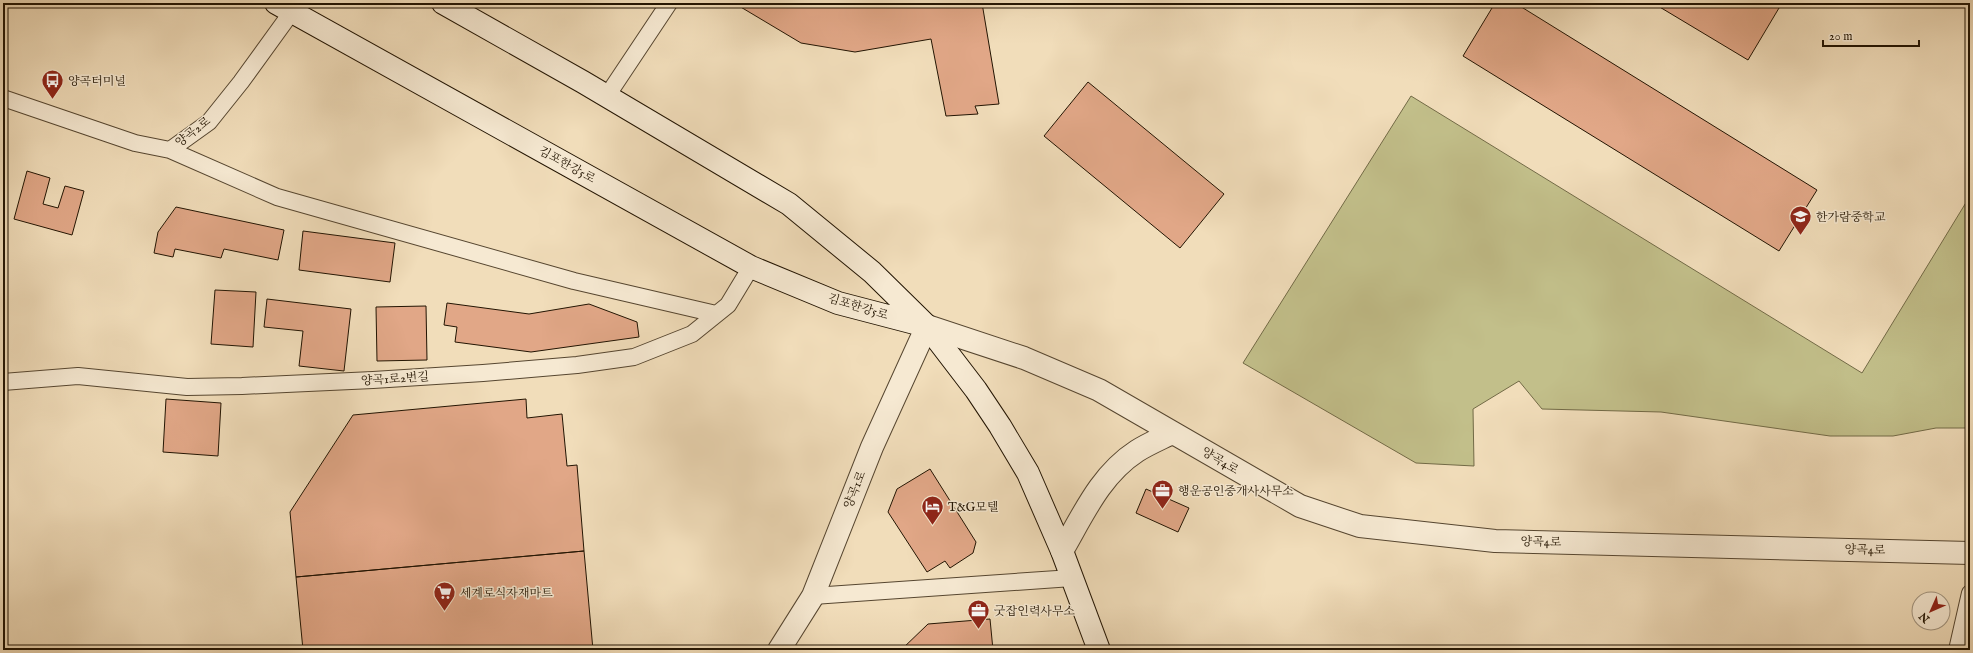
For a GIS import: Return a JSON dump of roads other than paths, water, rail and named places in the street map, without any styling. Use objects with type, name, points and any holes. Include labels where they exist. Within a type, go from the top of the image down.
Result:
[{"type":"main road","name":"김포한강5로","points":[[443,3],[607,96],[789,204],[872,272],[927,326]]},
{"type":"main road","name":"김포한강5로","points":[[284,8],[751,267],[838,303],[927,326]]},
{"type":"main road","name":"양곡4로","points":[[927,326],[1024,358],[1099,390],[1300,506],[1360,526],[1495,541],[1970,553]]},
{"type":"main road","points":[[927,326],[976,390],[1028,473],[1062,552],[1099,650]]},
{"type":"main road","name":"양곡1로","points":[[779,650],[813,596],[872,446],[927,326]]},
{"type":"main road","points":[[1062,552],[1098,488],[1115,468],[1136,451],[1172,433]]},
{"type":"lane","points":[[607,96],[669,3]]},
{"type":"lane","name":"양곡2로","points":[[3,98],[135,143],[170,150],[209,122],[241,82],[284,8]]},
{"type":"lane","points":[[170,150],[277,197],[574,281],[716,314]]},
{"type":"lane","name":"양곡1로2번길","points":[[3,382],[78,376],[187,387],[242,386],[373,380],[577,365],[634,357],[692,334],[728,305],[751,267]]},
{"type":"lane","points":[[813,596],[1072,578]]},
{"type":"lane","points":[[1957,650],[1970,593]]},
{"type":"place","name":"양곡터미널","points":[[53,100]]},
{"type":"place","name":"한가람중학교","points":[[1801,236]]},
{"type":"place","name":"행운공인중개사사무소","points":[[1162,510]]},
{"type":"place","name":"T&G모텔","points":[[932,526]]},
{"type":"place","name":"세계로식자재마트","points":[[445,612]]},
{"type":"place","name":"굿잡인력사무소","points":[[979,630]]}]
